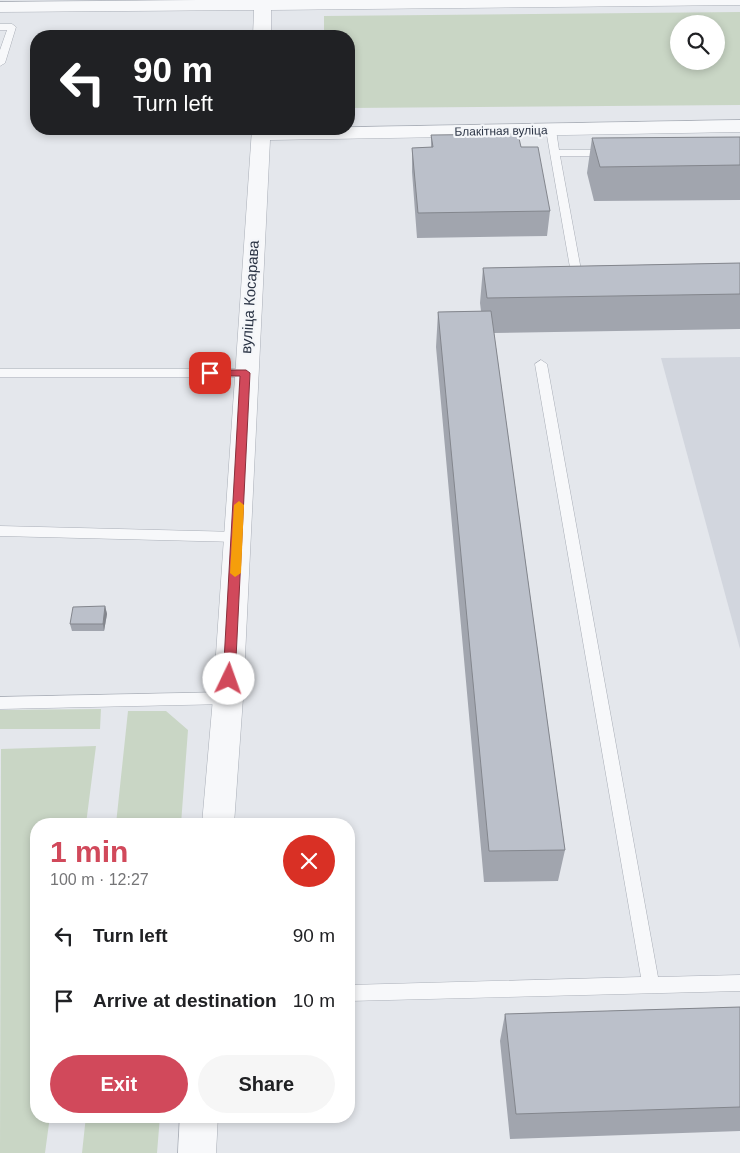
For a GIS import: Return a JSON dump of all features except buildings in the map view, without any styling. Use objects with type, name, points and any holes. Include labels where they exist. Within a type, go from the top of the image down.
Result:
[{"type":"street","points":[[0,7],[99,3],[740,0]]},
{"type":"street","points":[[260,2],[262,30]]},
{"type":"street","name":"Блакітная вуліца","points":[[355,131],[740,126]]},
{"type":"street","name":"вуліца Косарава","points":[[218,818],[228,698],[261,135]]},
{"type":"street","points":[[197,1153],[199,1123]]},
{"type":"lane","points":[[0,27],[12,27],[0,62]]},
{"type":"lane","points":[[551,130],[572,274],[596,273]]},
{"type":"lane","points":[[554,153],[622,152]]},
{"type":"lane","points":[[541,364],[651,985]]},
{"type":"lane","points":[[0,373],[246,373]]},
{"type":"lane","points":[[0,531],[238,536]]},
{"type":"lane","points":[[0,703],[228,698]]},
{"type":"lane","points":[[355,993],[740,983]]},
{"type":"shaded area","points":[[740,357],[740,649],[661,358]]},
{"type":"green space","points":[[740,12],[740,105],[355,108],[355,30],[324,30],[324,16]]},
{"type":"green space","points":[[101,709],[100,729],[0,729],[0,710]]},
{"type":"green space","points":[[128,711],[166,711],[188,730],[181,818],[117,818]]},
{"type":"green space","points":[[96,746],[87,818],[30,818],[30,1123],[49,1123],[45,1153],[0,1153],[1,749]]},
{"type":"green space","points":[[85,1123],[159,1123],[157,1153],[82,1153]]},
{"type":"slow traffic","points":[[235,573],[239,505]]},
{"type":"route","points":[[210,373],[246,373],[229,679]]}]
